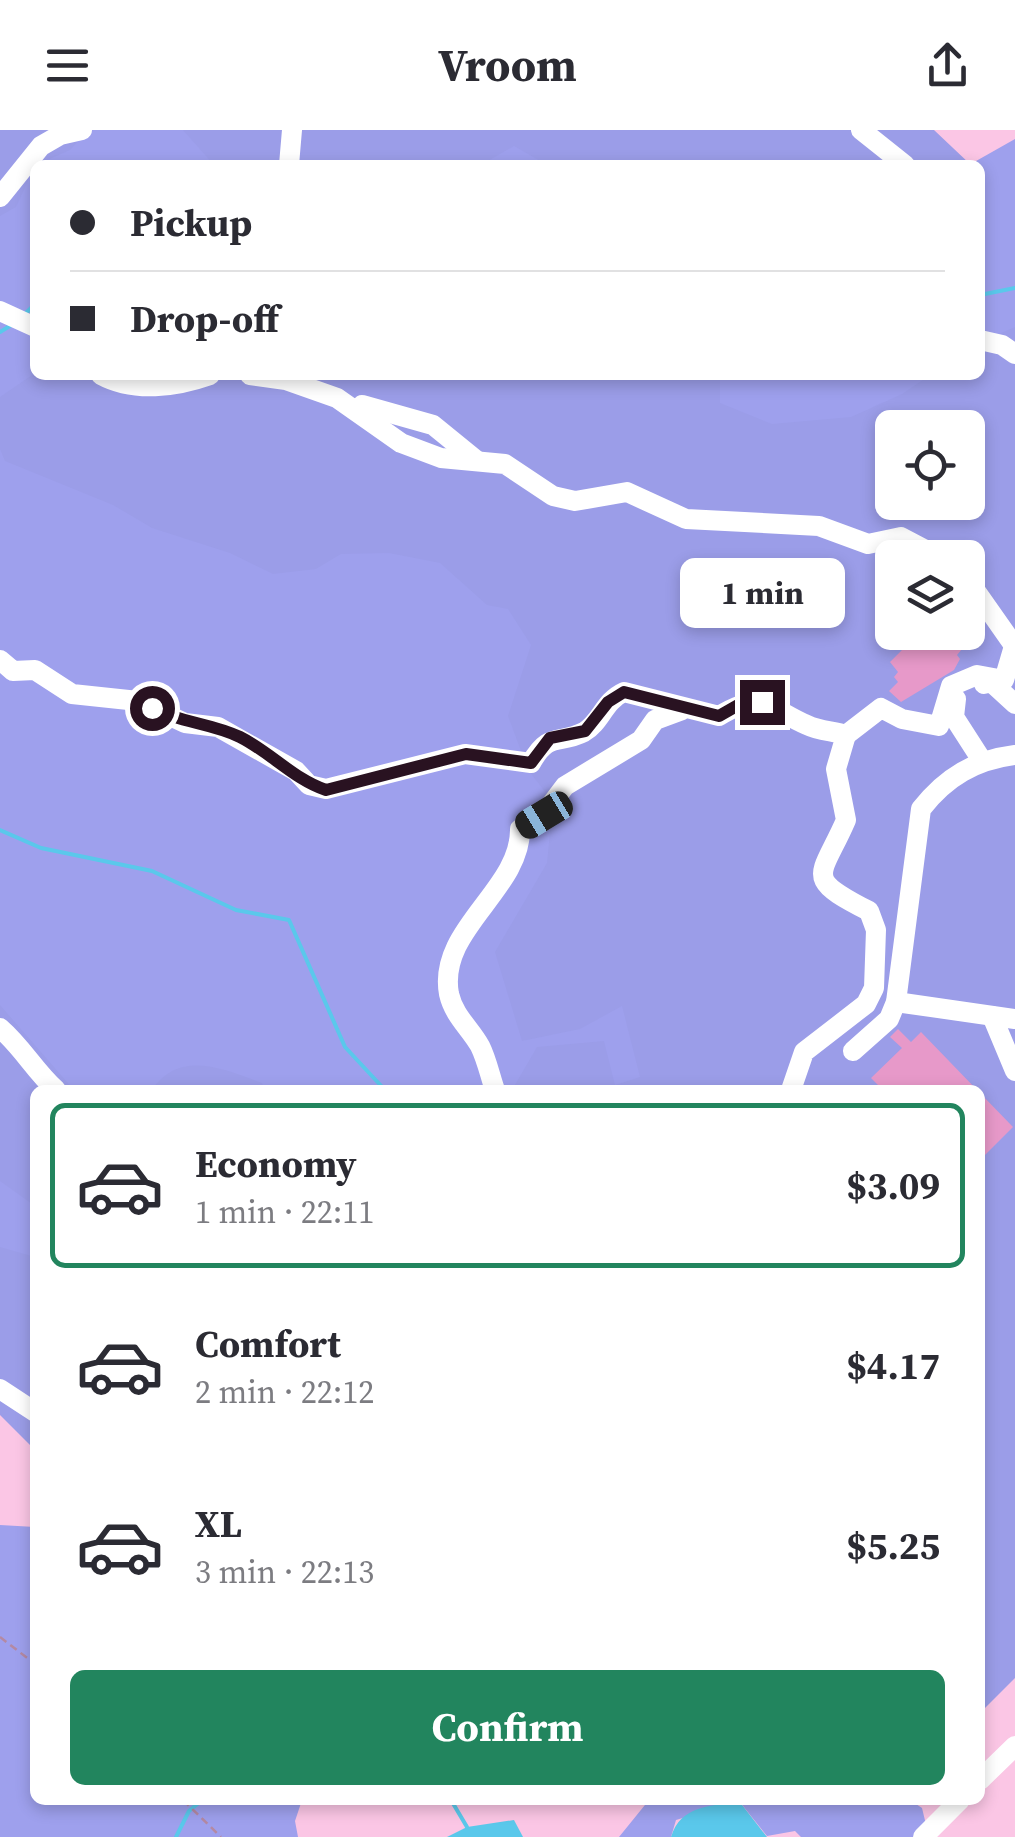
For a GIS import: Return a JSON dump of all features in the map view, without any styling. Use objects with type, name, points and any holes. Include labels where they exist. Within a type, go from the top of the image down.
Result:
[{"type":"street","points":[[0,198],[40,146],[60,135],[82,130]]},
{"type":"street","points":[[289,160],[292,130]]},
{"type":"street","points":[[861,130],[898,160]]},
{"type":"street","points":[[0,311],[30,325]]},
{"type":"street","points":[[985,341],[1002,345],[1015,354]]},
{"type":"street","points":[[115,380],[132,386],[190,380]]},
{"type":"street","points":[[286,380],[350,406],[402,443],[441,458],[505,464],[553,496],[575,502],[626,492],[686,519],[819,526],[868,544],[875,543]]},
{"type":"street","points":[[793,1085],[804,1052],[866,1004],[874,988],[876,930],[869,911],[829,890],[822,876],[822,862],[846,820],[836,769],[846,736],[881,708],[902,719],[939,726],[951,686],[977,675],[1004,680],[1014,647],[985,605]]},
{"type":"street","points":[[0,660],[13,671],[35,670],[72,694],[138,701],[186,723],[218,727],[296,771],[309,784],[326,790],[466,754],[531,763],[550,738],[585,731],[608,702],[624,692],[719,716],[740,704],[762,702],[803,724],[846,736]]},
{"type":"street","points":[[981,759],[954,718],[956,696],[991,682],[1015,704]]},
{"type":"street","points":[[493,1085],[479,1045],[458,1018],[450,994],[452,961],[473,921],[517,858],[520,829],[544,815],[565,786],[641,740],[655,720],[671,711],[692,708]]},
{"type":"street","points":[[853,1051],[889,1019],[896,1002],[921,809],[936,790],[981,759],[1015,755]]},
{"type":"street","points":[[896,1002],[1015,1019]]},
{"type":"street","points":[[992,1016],[1015,1071]]},
{"type":"street","points":[[0,1028],[30,1055],[34,1071],[50,1085]]},
{"type":"street","points":[[0,1389],[30,1409]]},
{"type":"street","points":[[985,1775],[1015,1746]]},
{"type":"street","points":[[922,1837],[955,1805]]},
{"type":"path","points":[[0,1637],[30,1660]]},
{"type":"path","points":[[188,1805],[221,1837]]},
{"type":"shaded area","points":[[0,130],[934,130],[966,160],[30,160],[30,380],[985,380],[985,178],[1015,207],[1015,1678],[985,1708],[985,1085],[30,1085],[30,1445],[0,1415]]},
{"type":"shaded area","points":[[89,130],[183,130],[210,160],[47,160],[70,150]]},
{"type":"shaded area","points":[[1015,139],[1015,327],[985,340],[985,160],[978,160]]},
{"type":"shaded area","points":[[514,146],[538,160],[490,160]]},
{"type":"shaded area","points":[[30,177],[30,376],[0,397],[0,216],[16,207]]},
{"type":"shaded area","points":[[720,380],[923,380],[851,417],[772,424],[720,403]]},
{"type":"shaded area","points":[[0,449],[5,461],[113,505],[152,528],[230,553],[273,574],[316,569],[341,554],[389,553],[440,563],[487,605],[508,609],[531,645],[508,716],[528,770],[553,802],[547,863],[495,952],[522,1041],[580,1029],[622,1006],[640,1077],[615,1085],[604,1041],[537,1047],[515,1085],[263,1085],[218,1068],[189,1066],[175,1070],[156,1085],[70,1085],[0,1005]]},
{"type":"shaded area","points":[[0,1181],[30,1202],[30,1256],[0,1247]]},
{"type":"shaded area","points":[[0,1525],[30,1527],[30,1805],[300,1805],[295,1821],[298,1837],[0,1837]]},
{"type":"shaded area","points":[[645,1805],[726,1805],[676,1820],[671,1837],[619,1837]]},
{"type":"shaded area","points":[[742,1805],[918,1805],[922,1808],[929,1837],[801,1837],[795,1831],[767,1836]]},
{"type":"shaded area","points":[[742,1805],[767,1837],[671,1837],[689,1813],[707,1807]]},
{"type":"shaded area","points":[[514,1820],[523,1837],[447,1837],[467,1827]]},
{"type":"building","points":[[902,650],[961,650],[954,670],[901,702],[889,691],[898,682],[894,677],[898,672],[890,662]]},
{"type":"building","points":[[898,1029],[911,1042],[921,1032],[972,1085],[878,1085],[871,1078],[902,1048],[890,1037]]},
{"type":"building","points":[[985,1098],[1013,1127],[985,1155]]},
{"type":"waterway","points":[[985,294],[1015,288]]},
{"type":"waterway","points":[[24,315],[30,309]]},
{"type":"waterway","points":[[0,332],[13,324]]},
{"type":"waterway","points":[[0,830],[41,848],[152,871],[236,910],[289,920],[345,1047],[380,1085]]},
{"type":"waterway","points":[[176,1837],[196,1805]]},
{"type":"waterway","points":[[454,1805],[467,1827]]},
{"type":"route","points":[[152,708],[186,723],[218,727],[296,771],[309,784],[326,790],[466,754],[515,764],[531,763],[550,738],[585,731],[608,702],[624,692],[633,691],[665,705],[719,716],[740,704],[762,702]]}]
